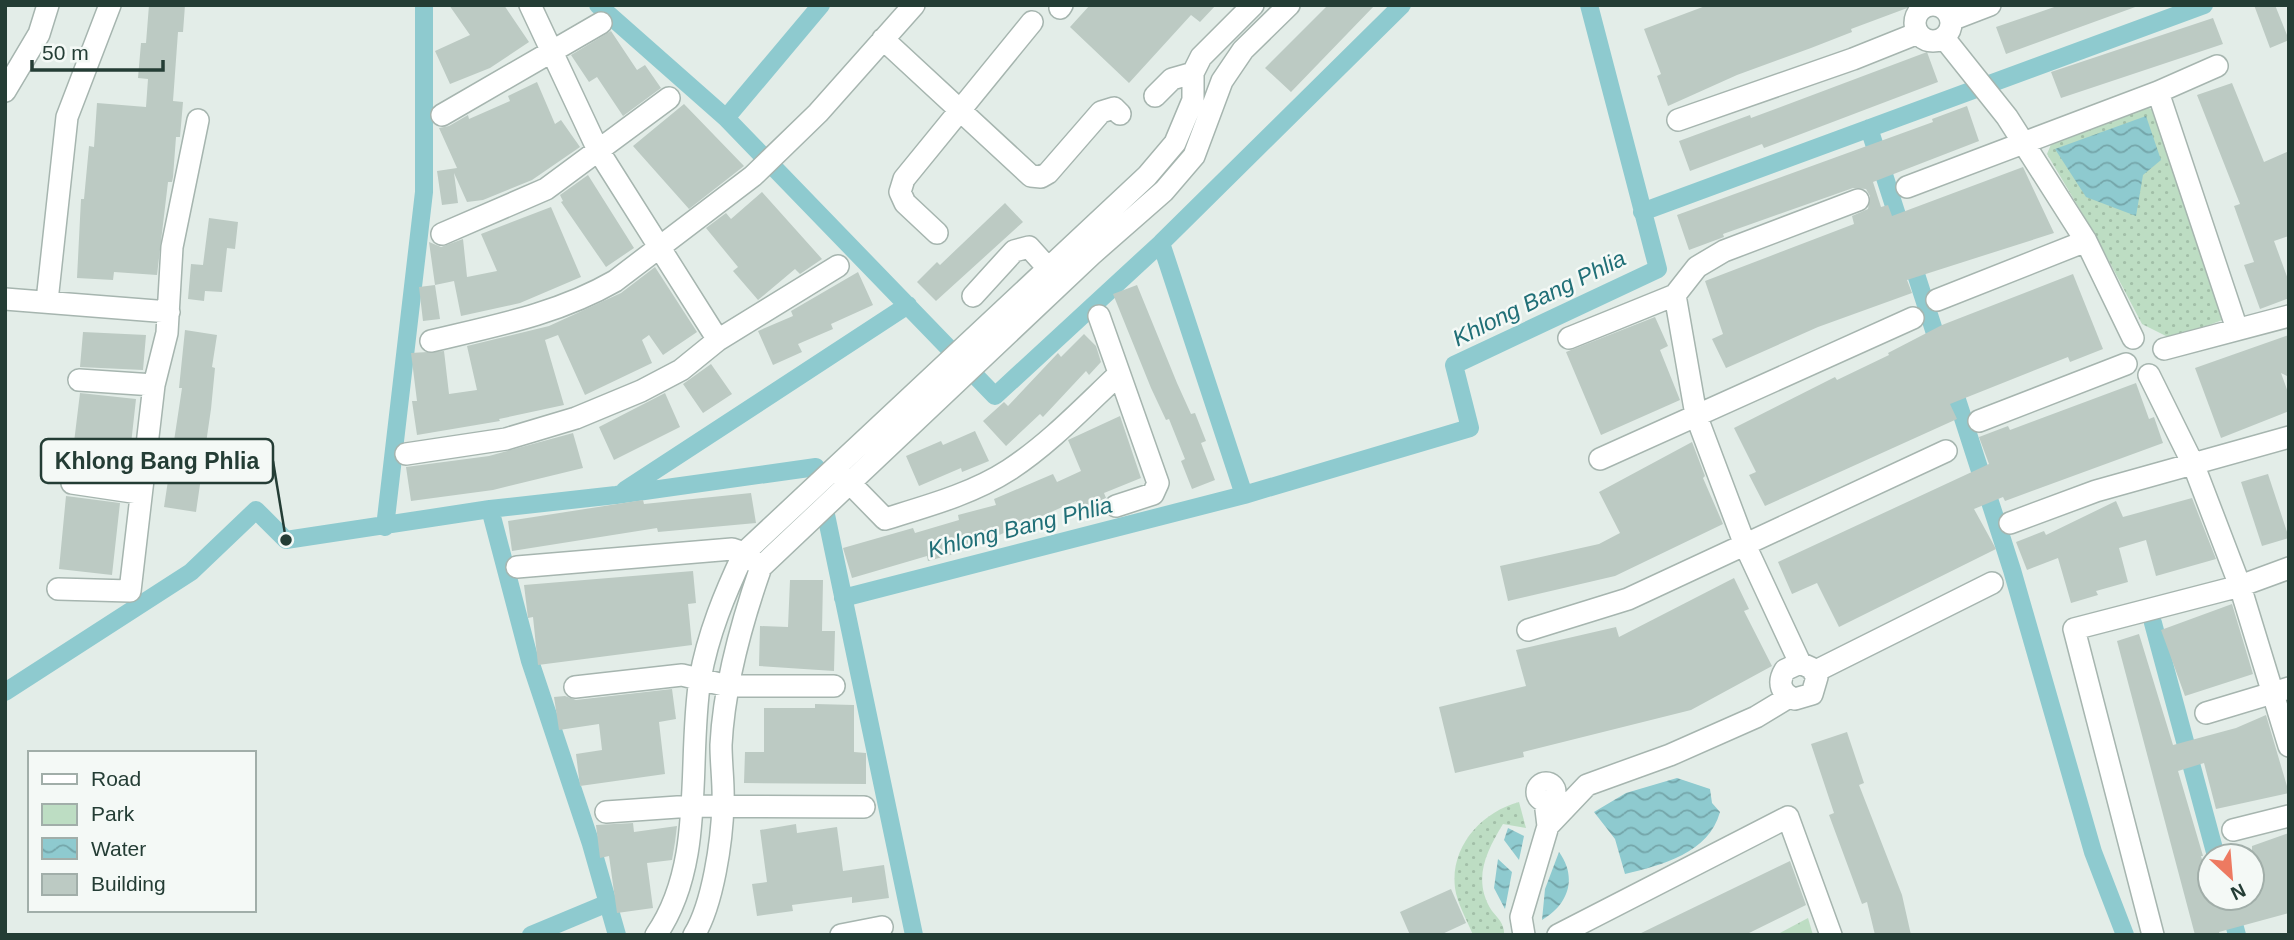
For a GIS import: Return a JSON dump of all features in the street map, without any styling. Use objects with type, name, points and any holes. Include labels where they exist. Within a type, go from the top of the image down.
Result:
[{"type":"street","points":[[5,91],[39,34],[48,5]]},
{"type":"street","points":[[47,301],[68,117],[110,5]]},
{"type":"street","points":[[530,5],[551,55],[598,150],[661,245],[718,340]]},
{"type":"street","points":[[431,341],[527,319],[569,304],[615,281],[753,176],[818,113],[914,5]]},
{"type":"street","points":[[694,935],[700,925],[715,866],[723,806],[722,745],[729,685],[747,608],[761,567],[934,404],[989,338],[1055,276],[1147,176],[1175,143],[1193,100],[1193,73],[1201,57],[1253,5]]},
{"type":"street","points":[[1055,276],[1164,191],[1194,156],[1222,81],[1243,50],[1289,5]]},
{"type":"street","points":[[1990,5],[1947,29],[1927,40],[1918,33],[1915,22],[1922,7],[1940,7],[1947,29],[1961,62],[2025,143],[2086,241],[2133,338]]},
{"type":"street","points":[[937,233],[905,203],[900,192],[904,179],[958,109],[1032,22]]},
{"type":"street","points":[[442,115],[551,55],[601,23]]},
{"type":"street","points":[[1678,120],[1853,59],[1918,33]]},
{"type":"street","points":[[883,39],[1031,176],[1041,177],[1101,112],[1114,108],[1120,114]]},
{"type":"street","points":[[1907,187],[2158,92],[2217,66]]},
{"type":"street","points":[[1155,96],[1172,79],[1193,73]]},
{"type":"street","points":[[2158,92],[2237,329]]},
{"type":"street","points":[[442,234],[546,189],[669,98]]},
{"type":"street","points":[[58,589],[130,591],[139,493],[154,385],[168,323],[172,247],[198,120]]},
{"type":"street","points":[[1569,338],[1675,295],[1698,267],[1724,251],[1858,200]]},
{"type":"street","points":[[1937,300],[2086,241]]},
{"type":"street","points":[[973,296],[1014,251],[1022,247],[1029,247],[1055,276]]},
{"type":"street","points":[[405,454],[506,439],[576,418],[681,370],[718,340],[838,266]]},
{"type":"street","points":[[1524,935],[1521,917],[1548,827],[1550,795],[1587,785],[1744,722],[1789,697],[1801,700],[1812,694],[1817,683],[1745,545],[1696,415],[1675,295]]},
{"type":"street","points":[[5,299],[47,301],[168,323]]},
{"type":"street","points":[[1099,316],[1158,483],[1153,494],[1116,506]]},
{"type":"street","points":[[2164,349],[2289,316]]},
{"type":"street","points":[[1600,459],[1913,318]]},
{"type":"street","points":[[2151,335],[2164,349],[2164,362],[2149,375],[2136,373],[2126,364],[2125,347],[2133,338],[2151,335]]},
{"type":"street","points":[[656,935],[672,912],[684,865],[692,806],[701,679],[722,597],[744,552],[917,390],[989,338]]},
{"type":"street","points":[[1979,421],[2126,364]]},
{"type":"street","points":[[829,471],[844,489],[885,519],[951,498],[1009,470],[1072,418],[1118,375]]},
{"type":"street","points":[[2149,375],[2194,466],[2280,691],[2289,746]]},
{"type":"street","points":[[79,380],[154,385]]},
{"type":"street","points":[[2010,523],[2096,491],[2194,466],[2289,437]]},
{"type":"street","points":[[1528,630],[1628,599],[1946,451]]},
{"type":"street","points":[[72,483],[139,493]]},
{"type":"street","points":[[517,567],[732,549],[744,552],[761,567]]},
{"type":"street","points":[[2153,935],[2074,629],[2240,586],[2289,568]]},
{"type":"street","points":[[1807,668],[1992,583]]},
{"type":"street","points":[[575,687],[682,675],[729,685],[834,686]]},
{"type":"street","points":[[2206,713],[2280,691]]},
{"type":"street","points":[[1548,827],[1587,785]]},
{"type":"street","points":[[606,812],[692,806],[864,807]]},
{"type":"street","points":[[2233,830],[2289,816]]},
{"type":"street","points":[[1558,935],[1788,817],[1831,935]]},
{"type":"street","points":[[841,935],[882,927]]},
{"type":"green space","points":[[2145,106],[2155,111],[2225,319],[2172,339],[2142,324],[2098,240],[2047,154],[2052,142]]},
{"type":"green space","points":[[1519,802],[1526,828],[1503,824],[1491,845],[1482,877],[1486,900],[1499,919],[1504,935],[1473,935],[1456,894],[1455,873],[1458,858],[1463,845],[1481,823],[1505,807]]},
{"type":"green space","points":[[1808,918],[1813,935],[1776,935]]},
{"type":"water","points":[[2146,116],[2161,160],[2143,175],[2136,216],[2086,197],[2055,149]]},
{"type":"water","points":[[1677,778],[1710,789],[1712,803],[1720,812],[1714,826],[1706,838],[1682,855],[1625,874],[1615,839],[1594,812],[1626,793]]},
{"type":"water","points":[[1508,828],[1524,836],[1519,860],[1504,840]]},
{"type":"water","points":[[1559,852],[1568,871],[1567,890],[1558,907],[1542,920],[1545,889]]},
{"type":"water","points":[[1498,859],[1512,872],[1505,909],[1494,888]]},
{"type":"building","points":[[149,5],[185,5],[183,32],[178,32],[173,101],[183,102],[180,137],[176,137],[172,182],[168,182],[157,275],[114,272],[113,280],[77,278],[81,199],[84,199],[89,146],[94,147],[97,103],[146,107],[148,79],[138,78],[141,43],[146,43]]},
{"type":"building","points":[[449,5],[504,5],[529,42],[490,68],[450,84],[435,51],[470,35]]},
{"type":"building","points":[[1090,5],[1216,5],[1200,22],[1191,15],[1129,83],[1070,27]]},
{"type":"building","points":[[1328,5],[1375,5],[1291,92],[1265,68]]},
{"type":"building","points":[[1708,5],[1910,7],[1737,75],[1668,106],[1657,76],[1661,74],[1644,29]]},
{"type":"building","points":[[2060,5],[2138,6],[2006,54],[1996,27]]},
{"type":"building","points":[[2254,5],[2275,5],[2289,40],[2270,48]]},
{"type":"building","points":[[2213,18],[2223,44],[2061,98],[2051,72]]},
{"type":"building","points":[[611,31],[637,70],[645,65],[661,88],[623,116],[597,77],[589,82],[571,55]]},
{"type":"building","points":[[1927,52],[1938,82],[1764,148],[1762,144],[1690,171],[1679,141],[1750,115],[1751,118]]},
{"type":"building","points":[[537,82],[555,124],[561,120],[580,147],[532,180],[483,200],[467,202],[454,173],[458,203],[442,205],[437,171],[457,168],[439,128],[449,126],[468,115],[469,119],[510,101],[508,96]]},
{"type":"building","points":[[2232,83],[2264,162],[2289,151],[2289,236],[2274,241],[2289,282],[2289,298],[2260,309],[2244,265],[2254,262],[2234,206],[2240,204],[2197,95]]},
{"type":"building","points":[[684,104],[744,166],[689,209],[633,146]]},
{"type":"building","points":[[1967,106],[1979,141],[1873,182],[1881,207],[1888,205],[1892,216],[2023,167],[2054,233],[1907,280],[1912,293],[1818,327],[1726,368],[1712,339],[1723,334],[1705,281],[1854,224],[1852,216],[1868,209],[1870,196],[1866,189],[1853,188],[1723,234],[1724,237],[1689,250],[1677,215],[1933,122],[1932,119]]},
{"type":"building","points":[[588,175],[634,248],[606,267],[561,202],[563,201],[560,195]]},
{"type":"building","points":[[762,192],[822,259],[800,274],[795,269],[758,300],[733,271],[738,267],[706,228],[726,213],[731,219]]},
{"type":"building","points":[[1005,203],[1023,222],[936,301],[917,282],[937,262],[940,265]]},
{"type":"building","points":[[551,207],[581,277],[520,303],[461,316],[454,281],[435,285],[429,242],[441,247],[463,239],[467,277],[497,271],[481,234]]},
{"type":"building","points":[[209,218],[238,222],[235,249],[227,248],[222,292],[205,291],[204,301],[188,299],[191,264],[203,265]]},
{"type":"building","points":[[655,267],[697,332],[663,355],[649,335],[642,340],[652,363],[585,395],[558,335],[545,340],[564,405],[499,419],[500,421],[417,435],[412,401],[417,401],[411,353],[444,351],[449,394],[477,390],[467,346],[549,326],[621,293]]},
{"type":"building","points":[[858,272],[873,305],[831,324],[833,329],[798,344],[802,352],[773,365],[758,331],[793,316],[791,311]]},
{"type":"building","points":[[2073,274],[2103,349],[2070,362],[2068,357],[1950,404],[1957,419],[1765,506],[1749,475],[1756,472],[1734,428],[1835,377],[1837,380],[1889,355],[1888,353],[1942,325]]},
{"type":"building","points":[[435,285],[440,319],[423,321],[419,287]]},
{"type":"building","points":[[1137,285],[1177,383],[1191,414],[1195,413],[1206,441],[1201,443],[1215,480],[1192,489],[1181,461],[1185,459],[1169,419],[1166,420],[1151,388],[1113,294]]},
{"type":"building","points":[[1655,317],[1668,346],[1660,350],[1680,400],[1601,435],[1566,352]]},
{"type":"building","points":[[185,330],[217,335],[212,367],[215,368],[211,409],[196,512],[164,507],[182,388],[179,388]]},
{"type":"building","points":[[83,332],[146,335],[143,370],[80,367]]},
{"type":"building","points":[[1084,334],[1096,346],[1101,362],[1089,375],[1086,371],[1043,417],[1040,414],[1006,446],[983,421],[1004,402],[1008,406],[1058,353],[1061,357]]},
{"type":"building","points":[[2289,335],[2289,377],[2281,373],[2289,395],[2289,411],[2221,438],[2195,368]]},
{"type":"building","points":[[711,364],[732,394],[703,413],[683,384]]},
{"type":"building","points":[[2136,383],[2149,419],[2154,417],[2163,443],[2005,501],[2003,497],[1974,509],[1996,549],[1839,627],[1817,583],[1792,594],[1778,562],[1989,464],[1979,437],[2008,426],[2010,430]]},
{"type":"building","points":[[80,393],[136,399],[128,471],[71,467]]},
{"type":"building","points":[[665,393],[680,427],[614,460],[599,427]]},
{"type":"building","points":[[1120,416],[1141,478],[1104,493],[1106,498],[1080,510],[1076,501],[990,539],[956,548],[957,553],[928,561],[927,556],[852,578],[843,548],[913,528],[915,533],[959,520],[958,515],[996,505],[994,499],[1053,474],[1057,482],[1081,471],[1068,440]]},
{"type":"building","points":[[975,431],[989,461],[962,472],[961,468],[919,486],[906,456],[941,441],[943,445]]},
{"type":"building","points":[[573,433],[583,468],[493,490],[411,501],[406,467],[489,456]]},
{"type":"building","points":[[1692,442],[1705,476],[1703,478],[1723,524],[1615,576],[1508,601],[1500,566],[1599,544],[1620,533],[1599,492]]},
{"type":"building","points":[[2268,474],[2289,538],[2262,546],[2241,482]]},
{"type":"building","points":[[751,493],[756,523],[658,532],[657,528],[512,551],[508,521],[643,500],[644,504]]},
{"type":"building","points":[[66,496],[120,503],[112,575],[59,569]]},
{"type":"building","points":[[2192,498],[2216,559],[2156,576],[2146,540],[2119,548],[2128,582],[2096,591],[2098,595],[2071,603],[2058,558],[2027,570],[2016,542],[2044,531],[2046,535],[2116,501],[2123,517]]},
{"type":"building","points":[[693,571],[696,603],[688,604],[692,645],[538,665],[533,617],[528,618],[524,585]]},
{"type":"building","points":[[1734,578],[1749,609],[1744,611],[1772,666],[1691,710],[1523,752],[1524,757],[1455,773],[1439,707],[1526,686],[1516,650],[1616,627],[1619,637]]},
{"type":"building","points":[[790,580],[823,580],[822,631],[835,631],[834,671],[759,666],[760,626],[788,627]]},
{"type":"building","points":[[2232,604],[2253,674],[2185,696],[2161,630]]},
{"type":"building","points":[[2139,634],[2173,745],[2236,728],[2266,715],[2289,793],[2216,809],[2204,763],[2178,771],[2199,842],[2196,842],[2196,912],[2266,912],[2266,842],[2263,842],[2289,833],[2289,913],[2219,932],[2220,935],[2195,935],[2117,641]]},
{"type":"building","points":[[672,689],[676,719],[659,722],[665,774],[580,786],[576,754],[602,750],[599,724],[559,730],[554,697],[565,696],[576,700]]},
{"type":"building","points":[[815,704],[854,705],[854,752],[866,753],[866,784],[744,783],[745,752],[764,752],[764,708],[815,708]]},
{"type":"building","points":[[1847,732],[1864,783],[1859,785],[1902,895],[1911,935],[1875,935],[1867,902],[1862,904],[1829,815],[1834,813],[1811,744]]},
{"type":"building","points":[[633,823],[634,832],[677,826],[672,860],[647,863],[653,908],[617,913],[609,856],[600,858],[596,825]]},
{"type":"building","points":[[796,824],[797,833],[837,827],[843,871],[884,865],[889,898],[852,903],[852,897],[792,905],[793,911],[757,916],[752,884],[767,882],[760,830]]},
{"type":"building","points":[[1790,861],[1806,905],[1745,935],[1637,935]]},
{"type":"building","points":[[1451,889],[1466,923],[1440,935],[1410,935],[1400,912]]},
{"type":"waterway","points":[[385,527],[424,192],[424,5]]},
{"type":"waterway","points":[[598,5],[726,118],[995,396],[1161,243],[1402,5]]},
{"type":"waterway","points":[[726,118],[821,5]]},
{"type":"waterway","name":"Khlong Bang Phlia","points":[[843,598],[1244,495],[1470,428],[1454,365],[1658,269],[1589,5]]},
{"type":"waterway","name":"Khlong Bang Phlia","points":[[1642,212],[2204,5]]},
{"type":"waterway","points":[[1869,128],[1941,352]]},
{"type":"waterway","points":[[1161,243],[1244,495]]},
{"type":"waterway","points":[[625,490],[908,305]]},
{"type":"waterway","points":[[1950,378],[2012,570],[2093,852],[2125,935]]},
{"type":"waterway","name":"Khlong Bang Phlia","points":[[5,692],[191,572],[256,510],[286,540],[490,509],[616,495],[816,467],[914,935]]},
{"type":"waterway","points":[[490,509],[530,661],[591,844],[617,935]]},
{"type":"waterway","points":[[2153,623],[2212,842]]},
{"type":"waterway","points":[[531,935],[608,903]]},
{"type":"waterway","points":[[2231,912],[2237,935]]},
{"type":"place","name":"Khlong Bang Phlia","points":[[286,540]]}]
